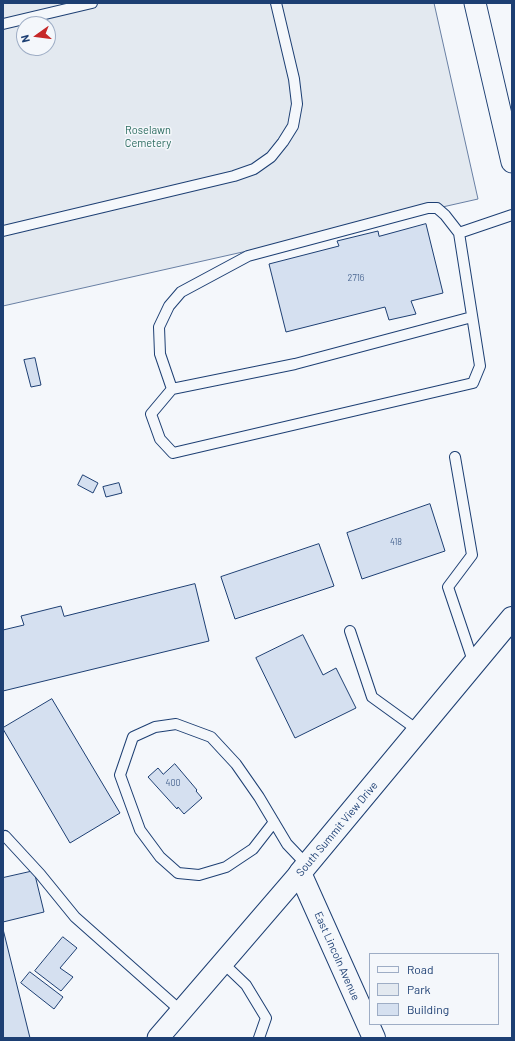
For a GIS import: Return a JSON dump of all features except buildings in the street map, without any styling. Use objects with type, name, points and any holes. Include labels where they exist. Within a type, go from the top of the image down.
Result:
[{"type":"street","points":[[475,3],[512,162]]},
{"type":"street","name":"South Summit View Drive","points":[[158,1038],[304,869],[512,618]]},
{"type":"street","name":"East Lincoln Avenue","points":[[304,869],[374,1038]]},
{"type":"lane","points":[[3,24],[92,3]]},
{"type":"lane","points":[[3,231],[234,176],[254,169],[271,157],[293,126],[297,104],[294,79],[276,3]]},
{"type":"lane","points":[[172,389],[160,354],[159,327],[169,306],[181,292],[248,256],[428,208],[438,208],[459,233],[480,366],[473,383],[173,452],[160,439],[151,414],[172,389],[295,364],[472,317]]},
{"type":"lane","points":[[459,233],[512,215]]},
{"type":"lane","points":[[455,457],[472,555],[448,587],[474,664]]},
{"type":"lane","points":[[350,630],[372,697],[419,731]]},
{"type":"lane","points":[[274,822],[253,850],[226,867],[199,875],[178,873],[160,857],[140,830],[120,776],[133,737],[155,726],[176,724],[211,737],[236,764],[259,797],[304,869]]},
{"type":"lane","points":[[3,837],[5,836],[40,874],[75,917],[182,1011]]},
{"type":"lane","points":[[223,963],[246,985],[266,1018],[259,1038]]},
{"type":"green space","name":"Roselawn Cemetery","points":[[3,3],[434,3],[478,199],[3,306]]}]
